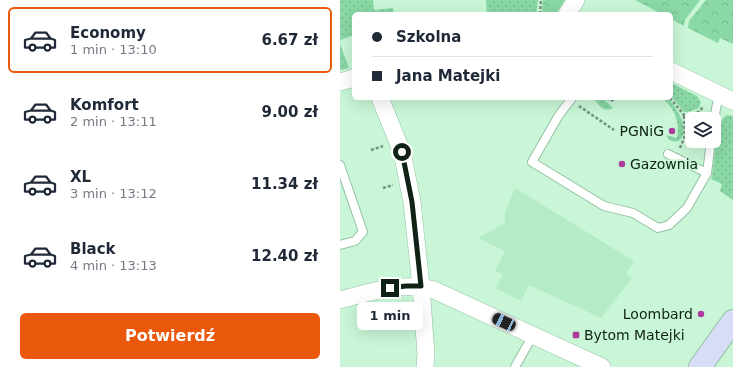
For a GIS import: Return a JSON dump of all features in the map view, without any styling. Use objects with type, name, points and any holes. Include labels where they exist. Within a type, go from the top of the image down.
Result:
[{"type":"main road","points":[[700,367],[733,321]]},
{"type":"street","points":[[568,12],[576,0]]},
{"type":"street","points":[[673,72],[726,98]]},
{"type":"street","points":[[340,82],[352,79]]},
{"type":"street","points":[[381,100],[402,152],[412,202],[421,286],[426,367]]},
{"type":"street","points":[[340,300],[390,288],[421,286],[434,290],[602,367]]},
{"type":"lane","points":[[718,112],[726,98]]},
{"type":"lane","points":[[570,100],[559,116],[532,162],[604,206],[633,213],[658,228],[669,226],[687,208],[707,173],[710,148]]},
{"type":"lane","points":[[668,154],[707,173]]},
{"type":"lane","points":[[340,165],[362,232],[355,242],[340,245]]},
{"type":"lane","points":[[515,367],[532,335]]},
{"type":"path","points":[[540,12],[542,0]]},
{"type":"path","points":[[572,100],[614,130]]},
{"type":"path","points":[[672,100],[684,115],[685,136],[676,157]]},
{"type":"path","points":[[684,115],[701,111],[703,107],[703,100]]},
{"type":"path","points":[[371,150],[385,145]]},
{"type":"path","points":[[383,188],[397,184]]},
{"type":"shaded area","points":[[515,188],[634,261],[626,274],[632,278],[601,318],[529,285],[521,301],[496,288],[503,274],[495,271],[505,251],[478,238],[505,223],[505,213]]},
{"type":"green space","points":[[340,0],[373,0],[374,10],[393,8],[394,12],[352,12],[352,36],[340,40]]},
{"type":"green space","points":[[486,0],[538,0],[536,12],[487,12]]},
{"type":"green space","points":[[543,0],[565,0],[557,12],[542,12]]},
{"type":"green space","points":[[635,0],[700,0],[685,20],[684,26],[673,20],[673,12],[658,12]]},
{"type":"green space","points":[[706,0],[733,0],[733,44],[720,38],[718,43],[688,28],[689,21]]},
{"type":"green space","points":[[340,44],[349,68],[342,70],[340,69]]},
{"type":"green space","points":[[673,84],[697,96],[701,102],[699,108],[685,112],[673,98]]},
{"type":"green space","points":[[594,100],[605,100],[613,108],[606,110],[599,106]]},
{"type":"green space","points":[[664,100],[670,100],[682,120],[684,132],[678,141],[671,141],[666,135],[677,138],[678,126],[676,116]]},
{"type":"green space","points":[[727,115],[733,116],[733,200],[720,191],[722,184],[711,179],[716,148],[721,148],[722,120]]},
{"type":"place","name":"PGNiG","points":[[672,131]]},
{"type":"place","name":"Gazownia","points":[[622,164]]},
{"type":"place","name":"Loombard","points":[[701,314]]},
{"type":"place","name":"Bytom Matejki","points":[[576,335]]},
{"type":"route","points":[[390,288],[421,286],[412,202],[402,152]]}]
